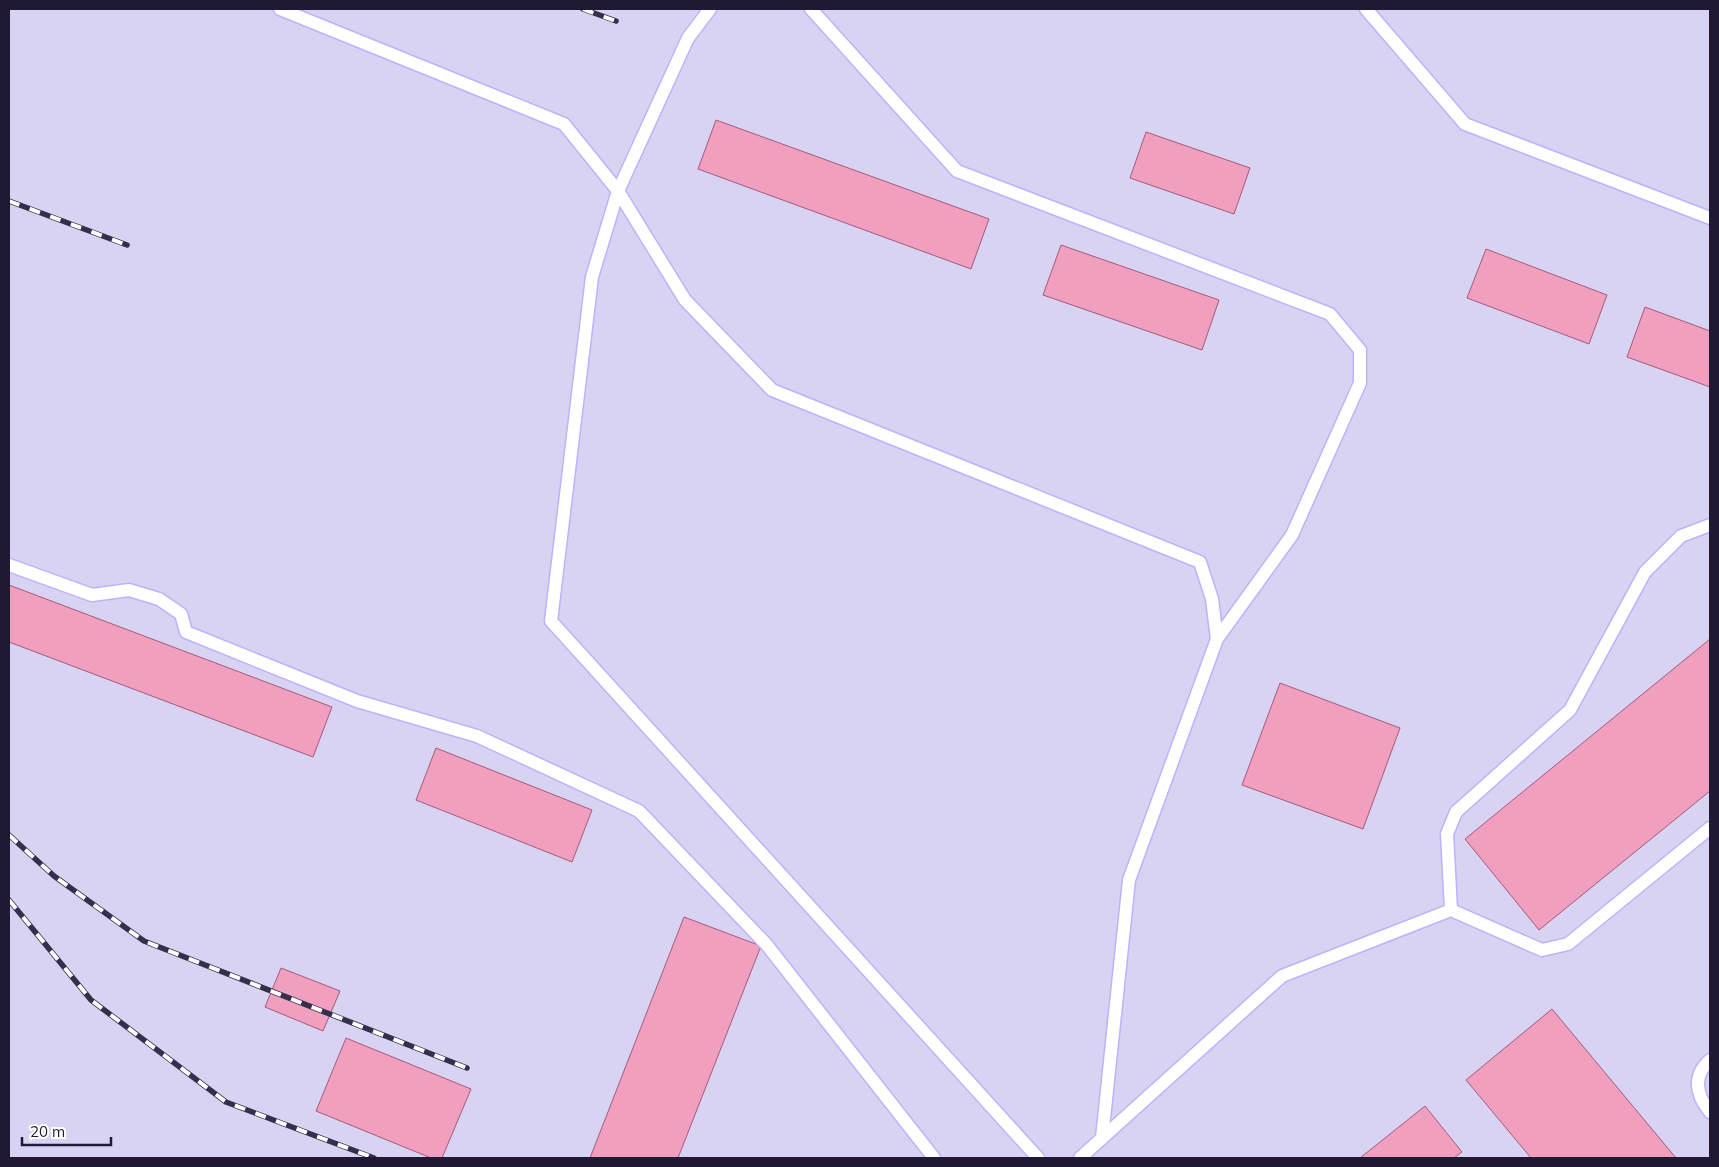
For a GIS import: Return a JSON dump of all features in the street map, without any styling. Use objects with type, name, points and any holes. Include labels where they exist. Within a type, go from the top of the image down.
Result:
[{"type":"lane","points":[[280,9],[564,124],[618,192],[685,300],[772,390],[1200,562],[1212,599],[1217,639]]},
{"type":"lane","points":[[710,9],[688,38],[618,192],[592,277],[551,621],[1038,1158]]},
{"type":"lane","points":[[811,9],[957,171],[1330,314],[1360,350],[1360,383],[1292,535],[1217,639],[1129,880],[1102,1138]]},
{"type":"lane","points":[[1366,9],[1465,124],[1710,218]]},
{"type":"lane","points":[[1451,910],[1447,834],[1456,812],[1570,710],[1645,572],[1681,536],[1710,526]]},
{"type":"lane","points":[[9,565],[92,594],[129,590],[159,599],[181,614],[186,632],[357,701],[477,736],[638,812],[766,944],[934,1158]]},
{"type":"lane","points":[[1080,1158],[1282,976],[1451,910],[1542,950],[1568,944],[1710,828]]},
{"type":"lane","points":[[1710,1060],[1704,1066],[1696,1082],[1700,1100],[1710,1112]]},
{"type":"shaded area","points":[[9,9],[1710,9],[1710,1158],[9,1158]]},
{"type":"building","points":[[716,120],[989,219],[971,269],[698,169]]},
{"type":"building","points":[[1146,132],[1250,168],[1234,214],[1130,178]]},
{"type":"building","points":[[1061,245],[1219,300],[1202,350],[1043,295]]},
{"type":"building","points":[[1486,249],[1607,295],[1589,344],[1467,298]]},
{"type":"building","points":[[1645,307],[1710,331],[1710,387],[1627,357]]},
{"type":"building","points":[[9,585],[332,707],[313,757],[9,642]]},
{"type":"building","points":[[1710,639],[1710,791],[1539,930],[1465,839]]},
{"type":"building","points":[[1280,683],[1400,728],[1363,829],[1242,785]]},
{"type":"building","points":[[436,748],[592,810],[572,862],[416,800]]},
{"type":"building","points":[[684,917],[761,946],[678,1158],[590,1158]]},
{"type":"building","points":[[281,968],[340,991],[323,1031],[265,1007]]},
{"type":"building","points":[[1552,1009],[1676,1158],[1531,1158],[1466,1080]]},
{"type":"building","points":[[346,1038],[471,1089],[442,1158],[431,1158],[316,1111]]},
{"type":"building","points":[[1425,1106],[1462,1152],[1454,1158],[1360,1158]]},
{"type":"railway","points":[[583,9],[616,21]]},
{"type":"railway","points":[[9,201],[127,245]]},
{"type":"railway","points":[[9,835],[54,876],[144,941],[467,1068]]},
{"type":"railway","points":[[9,900],[91,1000],[226,1102],[374,1158]]}]
